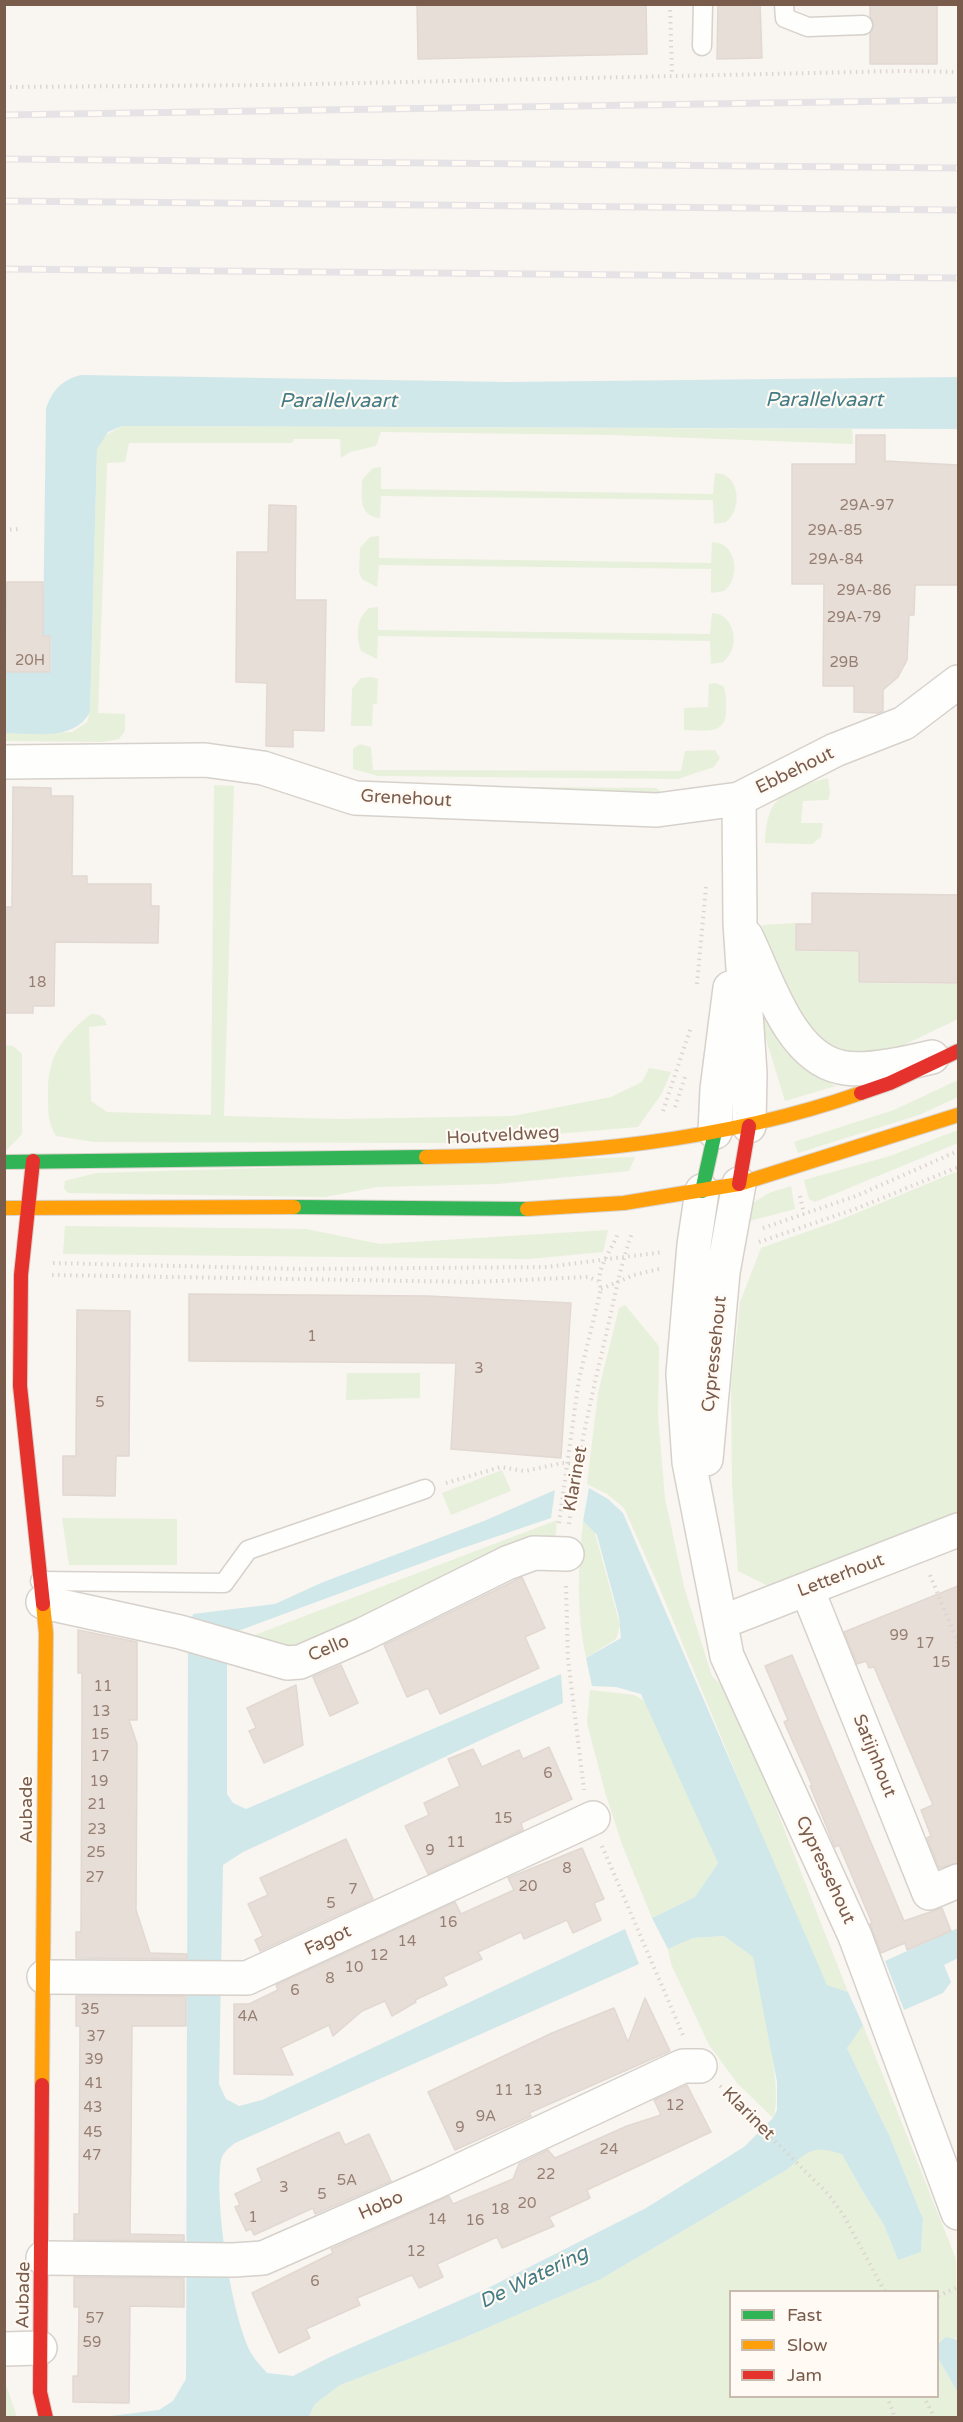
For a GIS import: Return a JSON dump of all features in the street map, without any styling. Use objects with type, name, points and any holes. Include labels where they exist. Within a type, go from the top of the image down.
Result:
[{"type":"street","name":"Ebbehout","points":[[740,1184],[749,1126],[750,1073],[740,924],[739,799],[835,750],[904,723],[958,682]]},
{"type":"street","name":"Grenehout","points":[[4,762],[205,760],[263,768],[355,798],[379,800],[657,810],[739,799]]},
{"type":"street","name":"Ebbehout","points":[[702,1191],[715,1132],[721,1048],[740,924]]},
{"type":"street","points":[[740,924],[782,1013],[802,1045],[822,1061],[841,1068],[864,1067],[904,1064],[958,1051]]},
{"type":"street","name":"Houtveldweg","points":[[4,1162],[499,1157],[656,1142],[805,1114],[921,1071],[958,1051]]},
{"type":"street","points":[[4,1208],[259,1206],[499,1211],[636,1201],[740,1184],[958,1115]]},
{"type":"street","points":[[30,1208],[33,1161]]},
{"type":"street","name":"Cypressehout","points":[[702,1526],[709,1405],[729,1245],[740,1184]]},
{"type":"street","name":"Cypressehout","points":[[702,1191],[693,1253],[683,1374],[688,1462],[727,1656],[855,1936],[958,2213]]},
{"type":"street","name":"Aubade","points":[[30,1208],[22,1268],[20,1386],[46,1633],[43,2258],[40,2348],[40,2392],[45,2415]]},
{"type":"street","name":"Letterhout","points":[[722,1622],[958,1530]]},
{"type":"street","name":"Cello","points":[[41,1591],[231,1648],[287,1663],[300,1662],[364,1634],[507,1563],[564,1545]]},
{"type":"street","name":"Satijnhout","points":[[807,1589],[929,1893],[958,1881]]},
{"type":"street","name":"Fagot","points":[[44,1977],[247,1978],[593,1818]]},
{"type":"street","name":"Hobo","points":[[43,2258],[233,2260],[263,2258],[431,2184],[683,2066],[700,2066]]},
{"type":"street","points":[[4,2349],[40,2348]]},
{"type":"lane","points":[[702,46],[703,4]]},
{"type":"lane","points":[[784,4],[785,18],[808,27],[863,26]]},
{"type":"lane","points":[[41,1591],[224,1582],[248,1550],[425,1489]]},
{"type":"path","points":[[670,4],[672,75]]},
{"type":"path","points":[[4,87],[270,85],[672,75],[958,72]]},
{"type":"path","points":[[4,530],[18,529]]},
{"type":"path","points":[[696,992],[706,885]]},
{"type":"path","points":[[656,1142],[666,1103],[695,1016]]},
{"type":"path","points":[[656,1142],[688,1068]]},
{"type":"path","points":[[729,1245],[856,1196],[958,1151]]},
{"type":"path","points":[[729,1245],[858,1208],[958,1167]]},
{"type":"path","points":[[564,1545],[566,1463],[579,1379],[601,1290],[598,1281],[605,1259],[636,1201]]},
{"type":"path","name":"Klarinet","points":[[572,1704],[564,1545],[575,1477],[636,1201]]},
{"type":"path","points":[[22,1268],[547,1267],[623,1257],[693,1253]]},
{"type":"path","points":[[601,1290],[693,1253]]},
{"type":"path","points":[[22,1268],[474,1282],[588,1276],[598,1281]]},
{"type":"path","points":[[425,1489],[501,1467],[525,1471],[566,1463],[578,1464]]},
{"type":"path","points":[[919,1547],[958,1642]]},
{"type":"path","name":"Klarinet","points":[[634,1921],[687,2045],[700,2066],[807,2172],[844,2216],[884,2290]]},
{"type":"path","points":[[939,2296],[958,2287]]},
{"type":"path","points":[[887,2398],[895,2418]]},
{"type":"path","points":[[924,2398],[935,2418]]},
{"type":"green space","points":[[122,426],[852,429],[853,444],[614,435],[381,432],[376,446],[350,452],[341,458],[340,439],[294,439],[292,443],[129,443],[125,462],[107,463],[98,713],[125,714],[125,731],[119,739],[102,742],[5,741],[4,733],[72,732],[87,722],[90,712],[97,449],[99,439]]},
{"type":"green space","points":[[381,467],[381,489],[713,494],[715,473],[730,479],[734,485],[737,501],[735,509],[726,522],[714,524],[713,500],[381,496],[380,518],[368,513],[365,509],[362,480],[373,468]]},
{"type":"green space","points":[[379,536],[379,558],[711,563],[712,542],[727,548],[734,562],[734,570],[733,578],[724,591],[711,593],[711,569],[379,565],[377,587],[362,579],[359,572],[360,548],[370,537]]},
{"type":"green space","points":[[378,607],[378,630],[710,634],[712,613],[726,619],[731,626],[734,641],[729,656],[723,662],[711,664],[710,641],[378,636],[377,659],[361,651],[358,634],[359,622],[365,612],[369,608]]},
{"type":"green space","points":[[361,678],[378,679],[377,704],[373,704],[372,726],[351,726],[352,689]]},
{"type":"green space","points":[[715,683],[723,686],[726,695],[725,719],[722,725],[706,731],[684,730],[684,708],[708,707],[709,684]]},
{"type":"green space","points":[[360,744],[371,747],[373,770],[681,771],[685,751],[715,750],[720,758],[714,767],[678,779],[378,776],[353,769],[353,749]]},
{"type":"green space","points":[[828,778],[830,793],[828,800],[803,801],[801,823],[823,823],[821,837],[812,844],[765,843],[774,804],[800,786]]},
{"type":"green space","points":[[214,785],[234,786],[224,1116],[339,1119],[513,1116],[611,1097],[642,1082],[649,1068],[671,1072],[662,1093],[638,1127],[447,1143],[94,1142],[56,1136],[51,1127],[48,1112],[48,1082],[53,1059],[71,1031],[91,1014],[101,1016],[107,1025],[89,1027],[91,1101],[107,1112],[211,1115]]},
{"type":"green space","points":[[398,786],[656,788],[660,791],[658,796]]},
{"type":"green space","points":[[795,923],[796,951],[858,952],[858,983],[958,984],[958,1019],[881,1056],[846,1057],[805,1028],[764,940],[762,925]]},
{"type":"green space","points":[[762,990],[787,1047],[805,1066],[836,1086],[785,1101],[765,1036]]},
{"type":"green space","points":[[5,1045],[13,1046],[22,1054],[22,1134],[5,1152]]},
{"type":"green space","points":[[958,1080],[958,1097],[919,1115],[798,1153],[794,1142],[894,1110]]},
{"type":"green space","points":[[958,1130],[958,1143],[815,1202],[809,1199],[804,1180],[890,1156]]},
{"type":"green space","points":[[635,1157],[629,1171],[498,1184],[377,1187],[325,1197],[68,1193],[64,1188],[65,1181],[96,1173]]},
{"type":"green space","points":[[958,1171],[958,1511],[849,1559],[772,1588],[738,1571],[732,1483],[731,1385],[740,1302],[761,1248],[840,1220]]},
{"type":"green space","points":[[791,1186],[795,1209],[746,1222],[753,1203],[769,1193]]},
{"type":"green space","points":[[65,1226],[306,1229],[380,1244],[608,1230],[603,1252],[529,1259],[63,1254]]},
{"type":"green space","points":[[625,1305],[659,1346],[658,1416],[665,1498],[684,1587],[712,1676],[732,1696],[848,1992],[827,1985],[783,1887],[660,1589],[624,1508],[607,1494],[587,1484],[598,1393],[619,1308]]},
{"type":"green space","points":[[347,1373],[420,1373],[420,1398],[346,1400]]},
{"type":"green space","points":[[502,1470],[511,1491],[451,1515],[442,1493]]},
{"type":"green space","points":[[62,1518],[177,1519],[177,1565],[69,1565]]},
{"type":"green space","points":[[557,1520],[555,1542],[294,1652],[239,1641]]},
{"type":"green space","points":[[583,1521],[595,1533],[620,1625],[616,1639],[586,1658],[579,1589]]},
{"type":"green space","points":[[590,1690],[634,1695],[650,1704],[718,1863],[695,1897],[652,1918],[623,1847],[605,1792],[587,1723]]},
{"type":"green space","points":[[724,1936],[753,1957],[774,2064],[776,2105],[773,2118],[737,2083],[709,2045],[671,1964],[668,1949],[693,1938]]},
{"type":"green space","points":[[863,2025],[956,2259],[958,2340],[956,2338],[939,2343],[939,2290],[729,2290],[729,2398],[939,2398],[939,2360],[958,2393],[958,2417],[309,2418],[315,2404],[340,2385],[459,2340],[601,2279],[788,2169],[806,2153],[812,2151],[825,2149],[842,2153],[884,2225],[898,2260],[921,2252],[923,2219],[890,2137],[847,2048],[853,2035]]},
{"type":"green space","points":[[5,2382],[17,2417],[5,2417]]},
{"type":"water","name":"Parallelvaart","points":[[81,375],[507,382],[958,377],[958,429],[122,426],[108,432],[97,449],[90,712],[83,722],[63,732],[52,734],[5,733],[5,672],[51,672],[51,636],[43,635],[46,409],[51,396],[59,387],[68,380]]},
{"type":"water","name":"De Watering","points":[[589,1488],[608,1499],[623,1513],[827,1985],[848,1992],[863,2025],[847,2048],[890,2137],[923,2219],[921,2252],[898,2260],[884,2225],[842,2154],[825,2150],[812,2151],[788,2169],[601,2279],[459,2340],[340,2385],[315,2404],[309,2417],[94,2418],[159,2410],[173,2401],[186,2379],[188,1638],[193,1614],[275,1604],[321,1583],[484,1521],[555,1490],[551,1518],[457,1550],[227,1635],[227,1794],[233,1803],[246,1809],[561,1674],[563,1703],[243,1852],[223,1865],[219,2084],[226,2099],[239,2106],[262,2100],[625,1929],[639,1964],[235,2143],[226,2150],[221,2160],[219,2179],[222,2229],[231,2285],[236,2311],[250,2351],[267,2373],[293,2376],[330,2357],[486,2289],[646,2208],[744,2147],[773,2118],[777,2110],[777,2082],[753,1957],[724,1936],[693,1938],[668,1949],[652,1918],[695,1897],[718,1863],[641,1694],[616,1687],[592,1686],[586,1658],[621,1638],[619,1617],[597,1535],[583,1521]]},
{"type":"water","points":[[958,1928],[958,1958],[944,1965],[951,1982],[943,1993],[904,2010],[885,1961]]},
{"type":"water","points":[[946,2337],[958,2340],[958,2393],[939,2360],[939,2343]]},
{"type":"building","points":[[417,4],[646,4],[647,54],[418,59]]},
{"type":"building","points":[[718,4],[760,4],[762,58],[717,59]]},
{"type":"building","points":[[870,4],[937,4],[937,64],[870,64],[870,34],[874,25],[870,16]]},
{"type":"building","points":[[856,435],[885,435],[885,461],[958,465],[958,585],[915,585],[914,615],[909,615],[907,660],[898,677],[883,690],[883,711],[878,713],[854,712],[854,686],[823,686],[824,584],[792,584],[792,464],[856,464]]},
{"type":"building","points":[[269,505],[296,506],[295,600],[326,600],[324,731],[293,730],[293,747],[266,746],[267,683],[236,682],[237,552],[268,552]]},
{"type":"building","points":[[7,582],[43,582],[43,636],[50,636],[50,672],[4,672]]},
{"type":"building","points":[[13,787],[51,788],[51,796],[73,796],[72,876],[87,876],[87,884],[151,884],[151,906],[159,906],[158,943],[55,942],[54,1006],[33,1006],[33,1013],[4,1013],[4,907],[12,907]]},
{"type":"building","points":[[812,893],[958,895],[958,983],[859,982],[859,951],[796,950],[796,924],[812,924]]},
{"type":"building","points":[[189,1294],[428,1296],[571,1303],[561,1458],[451,1449],[456,1363],[189,1361]]},
{"type":"building","points":[[77,1310],[130,1311],[129,1456],[116,1456],[115,1496],[63,1495],[63,1456],[76,1456]]},
{"type":"building","points":[[522,1577],[545,1628],[525,1637],[539,1668],[440,1714],[428,1688],[407,1697],[384,1645]]},
{"type":"building","points":[[958,1586],[958,1863],[939,1868],[927,1838],[931,1836],[921,1810],[933,1805],[874,1667],[869,1668],[866,1661],[857,1664],[844,1632]]},
{"type":"building","points":[[78,1630],[137,1642],[137,1720],[129,1720],[137,1744],[136,1910],[150,1953],[187,1954],[187,1959],[76,1958],[76,1932],[81,1932],[82,1673],[78,1673]]},
{"type":"building","points":[[792,1655],[904,1921],[942,1908],[951,1931],[907,1950],[905,1943],[881,1953],[870,1924],[872,1923],[839,1845],[835,1847],[810,1786],[812,1785],[784,1722],[788,1720],[765,1666]]},
{"type":"building","points":[[341,1665],[358,1703],[330,1716],[313,1677]]},
{"type":"building","points":[[296,1685],[303,1745],[264,1763],[249,1731],[256,1728],[247,1708]]},
{"type":"building","points":[[549,1747],[572,1799],[521,1823],[523,1830],[428,1874],[405,1826],[429,1815],[424,1803],[460,1786],[448,1759],[473,1749],[482,1767],[519,1750],[523,1759]]},
{"type":"building","points":[[346,1839],[373,1899],[260,1951],[255,1940],[263,1936],[248,1904],[268,1895],[260,1878]]},
{"type":"building","points":[[582,1848],[604,1899],[594,1903],[601,1920],[573,1933],[567,1920],[524,1939],[521,1932],[478,1952],[482,1959],[443,1977],[447,1985],[415,2000],[416,2002],[392,2016],[385,2001],[362,2011],[333,2036],[329,2025],[281,2048],[293,2075],[234,2074],[234,2004],[249,2004],[278,1990],[276,1985],[455,1902],[461,1914],[514,1890],[508,1878]]},
{"type":"building","points":[[76,1996],[186,1996],[186,2026],[132,2026],[130,2234],[184,2235],[184,2241],[74,2240],[74,2214],[79,2214],[80,2026],[76,2026]]},
{"type":"building","points":[[645,1998],[670,2051],[529,2113],[531,2116],[455,2150],[428,2092],[552,2033],[614,2008],[628,2042]]},
{"type":"building","points":[[687,2085],[711,2132],[587,2190],[590,2198],[549,2217],[554,2226],[502,2248],[497,2237],[437,2264],[443,2277],[419,2288],[412,2275],[357,2298],[360,2305],[306,2329],[310,2338],[279,2353],[252,2293],[333,2253],[331,2249],[449,2196],[453,2204],[513,2179],[519,2164],[548,2150],[555,2158],[627,2126],[661,2115],[654,2100]]},
{"type":"building","points":[[339,2132],[345,2145],[369,2134],[391,2181],[315,2214],[313,2208],[254,2235],[251,2229],[246,2231],[235,2207],[240,2205],[235,2194],[262,2181],[257,2169]]},
{"type":"building","points":[[74,2277],[184,2278],[184,2307],[130,2306],[129,2403],[73,2402],[73,2376],[78,2376],[79,2307],[74,2307]]},
{"type":"railway","points":[[4,115],[958,100]]},
{"type":"railway","points":[[4,159],[958,168]]},
{"type":"railway","points":[[4,201],[958,210]]},
{"type":"railway","points":[[4,269],[958,278]]},
{"type":"traffic: fast","points":[[702,1191],[715,1132]]},
{"type":"traffic: fast","points":[[4,1162],[426,1157]]},
{"type":"traffic: fast","points":[[294,1207],[527,1209]]},
{"type":"traffic: slow","points":[[426,1157],[536,1153],[646,1143],[755,1123],[808,1110],[861,1093]]},
{"type":"traffic: slow","points":[[527,1209],[624,1203],[739,1184],[958,1115]]},
{"type":"traffic: slow","points":[[4,1208],[294,1207]]},
{"type":"traffic: slow","points":[[42,2085],[46,1633],[43,1604]]},
{"type":"traffic: jam","points":[[861,1093],[890,1083],[958,1051]]},
{"type":"traffic: jam","points":[[739,1184],[749,1126]]},
{"type":"traffic: jam","points":[[33,1161],[21,1275],[20,1386],[43,1604]]},
{"type":"traffic: jam","points":[[42,2085],[40,2392],[46,2418]]}]
